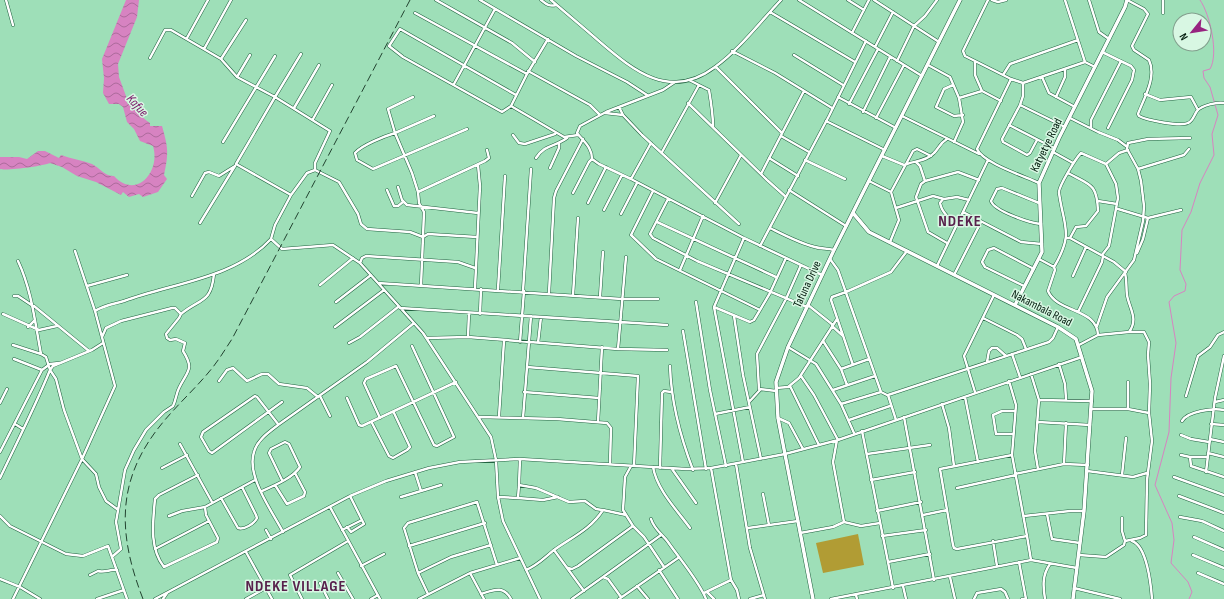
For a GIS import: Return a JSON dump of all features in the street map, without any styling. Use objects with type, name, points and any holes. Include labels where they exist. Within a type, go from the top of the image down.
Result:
[{"type":"main road","name":"Tafuna Drive","points":[[813,599],[778,418],[776,389],[778,373],[788,347],[834,250],[960,0]]},
{"type":"main road","name":"Katyetye Road","points":[[1015,305],[1042,252],[1043,244],[1039,203],[1039,183],[1127,0]]},
{"type":"main road","name":"Nakambala Road","points":[[853,213],[869,232],[994,294],[1074,336],[1083,357],[1091,386],[1092,401],[1084,511],[1073,599]]},
{"type":"street","points":[[6,0],[13,25]]},
{"type":"street","points":[[187,38],[208,0]]},
{"type":"street","points":[[204,49],[231,0]]},
{"type":"street","points":[[436,0],[512,43],[535,63]]},
{"type":"street","points":[[480,0],[576,56],[627,82],[647,95]]},
{"type":"street","points":[[540,0],[547,5],[557,5]]},
{"type":"street","points":[[551,0],[628,65],[640,73],[651,79],[675,82],[689,80],[716,67],[781,0]]},
{"type":"street","points":[[799,0],[922,76]]},
{"type":"street","points":[[848,0],[864,10]]},
{"type":"street","points":[[852,33],[869,0]]},
{"type":"street","points":[[874,0],[939,42]]},
{"type":"street","points":[[897,61],[914,26],[925,16],[937,0]]},
{"type":"street","points":[[988,0],[963,51],[965,56],[1011,80],[1023,83],[1085,62]]},
{"type":"street","points":[[992,0],[998,2],[1006,0]]},
{"type":"street","points":[[1065,0],[1085,62],[1095,67]]},
{"type":"street","points":[[1089,0],[1100,32],[1109,39]]},
{"type":"street","points":[[1127,0],[1144,9],[1148,14],[1132,46],[1134,50],[1147,58],[1151,65],[1151,79],[1138,114],[1141,118],[1184,124],[1190,122],[1198,110],[1214,104],[1224,103]]},
{"type":"street","points":[[1163,0],[1163,12]]},
{"type":"street","points":[[454,84],[495,9]]},
{"type":"street","points":[[770,12],[855,62]]},
{"type":"street","points":[[875,47],[893,12]]},
{"type":"street","points":[[415,13],[590,105],[600,115]]},
{"type":"street","points":[[221,59],[246,20]]},
{"type":"street","points":[[516,95],[464,64],[400,29],[389,46],[403,57],[502,112],[511,106],[527,72],[535,63],[548,39]]},
{"type":"street","points":[[150,58],[164,30],[171,30],[221,59],[237,76],[330,130],[315,163],[315,170]]},
{"type":"street","points":[[1003,76],[1010,64],[1078,40]]},
{"type":"street","points":[[760,246],[789,190],[798,176],[866,41]]},
{"type":"street","points":[[849,104],[878,49]]},
{"type":"street","points":[[732,52],[775,73],[832,108]]},
{"type":"street","points":[[1102,52],[1131,66],[1134,73],[1108,128]]},
{"type":"street","points":[[200,223],[301,54]]},
{"type":"street","points":[[237,76],[250,55]]},
{"type":"street","points":[[794,55],[843,86]]},
{"type":"street","points":[[224,142],[274,56]]},
{"type":"street","points":[[863,112],[890,57]]},
{"type":"street","points":[[975,61],[975,75],[982,91],[1001,101]]},
{"type":"street","points":[[1090,128],[1091,120],[1121,61]]},
{"type":"street","points":[[928,64],[948,75],[958,98],[963,115],[963,122],[954,142]]},
{"type":"street","points":[[294,108],[320,65]]},
{"type":"street","points":[[876,118],[904,65]]},
{"type":"street","points":[[716,67],[781,134],[809,152]]},
{"type":"street","points":[[1056,97],[1065,77],[1065,69]]},
{"type":"street","points":[[1042,77],[1047,91],[1076,108]]},
{"type":"street","points":[[689,80],[708,89],[713,111],[713,127]]},
{"type":"street","points":[[980,154],[977,147],[1011,80]]},
{"type":"street","points":[[592,159],[591,151],[583,139],[578,135],[577,130],[580,126],[600,115],[647,95],[663,90],[675,82]]},
{"type":"street","points":[[1023,83],[1023,96],[1020,105],[1002,139],[1003,142],[1025,155],[1030,153],[1037,140]]},
{"type":"street","points":[[313,119],[332,84]]},
{"type":"street","points":[[662,152],[688,103],[696,93],[699,84]]},
{"type":"street","points":[[953,84],[944,88],[936,107],[954,116],[963,115]]},
{"type":"street","points":[[761,174],[804,91]]},
{"type":"street","points":[[958,98],[982,91]]},
{"type":"street","points":[[1145,94],[1160,100],[1191,97],[1198,110]]},
{"type":"street","points":[[413,97],[388,109],[395,133],[405,155],[418,192],[419,203],[423,208],[421,286]]},
{"type":"street","points":[[838,97],[863,112],[896,128]]},
{"type":"street","points":[[688,103],[786,197]]},
{"type":"street","points":[[1020,105],[1065,128]]},
{"type":"street","points":[[511,106],[556,134],[568,137]]},
{"type":"street","points":[[620,107],[623,115],[651,143],[739,224]]},
{"type":"street","points":[[605,113],[623,115]]},
{"type":"street","points":[[434,116],[395,133],[376,139],[354,153],[355,157],[367,167],[373,169],[467,129]]},
{"type":"street","points":[[902,116],[980,154],[988,160],[1039,183]]},
{"type":"street","points":[[1070,118],[1118,140],[1127,147],[1138,169],[1144,206],[1134,260],[1107,297],[1097,326],[1098,335]]},
{"type":"street","points":[[826,121],[885,150]]},
{"type":"street","points":[[1009,125],[1054,150],[1073,164]]},
{"type":"street","points":[[513,135],[519,143],[524,144],[556,134]]},
{"type":"street","points":[[536,158],[544,147],[559,143],[568,137],[578,135]]},
{"type":"street","points":[[882,156],[904,165],[916,162],[935,153],[940,143],[947,138]]},
{"type":"street","points":[[1127,147],[1129,142],[1139,140],[1190,138]]},
{"type":"street","points":[[549,294],[554,198],[558,187],[583,139]]},
{"type":"street","points":[[550,168],[559,143]]},
{"type":"street","points":[[631,179],[651,143]]},
{"type":"street","points":[[890,242],[899,224],[891,192],[904,165],[915,149],[931,156]]},
{"type":"street","points":[[418,192],[478,165],[489,158],[487,150]]},
{"type":"street","points":[[1106,164],[1119,153],[1128,150]]},
{"type":"street","points":[[1138,169],[1184,155],[1189,150]]},
{"type":"street","points":[[1068,238],[1059,192],[1073,164],[1081,153],[1106,164],[1118,190],[1118,209],[1109,246],[1102,256],[1102,262],[1078,312]]},
{"type":"street","points":[[715,203],[742,155]]},
{"type":"street","points":[[769,158],[798,176]]},
{"type":"street","points":[[592,159],[744,238],[822,275]]},
{"type":"street","points":[[573,193],[588,162],[592,159]]},
{"type":"street","points":[[805,160],[845,179]]},
{"type":"street","points":[[920,166],[922,160]]},
{"type":"street","points":[[937,266],[988,160]]},
{"type":"street","points":[[916,162],[920,166],[926,181]]},
{"type":"street","points":[[235,165],[291,195]]},
{"type":"street","points":[[192,196],[206,173],[209,172],[219,176],[235,165]]},
{"type":"street","points":[[475,288],[480,186],[478,165]]},
{"type":"street","points":[[588,203],[606,167]]},
{"type":"street","points":[[520,342],[523,316],[531,169]]},
{"type":"street","points":[[95,311],[104,306],[214,274],[254,256],[271,239],[275,225],[291,195],[307,173],[315,170],[339,182],[358,213],[364,227],[370,230],[410,232],[423,236],[428,234],[478,237]]},
{"type":"street","points":[[948,243],[928,232],[916,197],[918,188],[926,181],[958,172],[979,180]]},
{"type":"street","points":[[1068,173],[1082,179],[1094,189],[1098,201],[1098,211],[1096,215],[1091,217],[1086,226],[1076,227],[1068,238],[1054,267],[1055,270],[1048,288],[1054,301],[1092,320],[1097,326]]},
{"type":"street","points":[[604,210],[622,175]]},
{"type":"street","points":[[498,290],[505,176]]},
{"type":"street","points":[[869,182],[891,192]]},
{"type":"street","points":[[621,214],[637,183]]},
{"type":"street","points":[[398,187],[404,202],[407,205],[478,213]]},
{"type":"street","points":[[1039,203],[1002,188],[997,190],[991,201],[994,206],[1023,220],[1041,224]]},
{"type":"street","points":[[387,190],[394,206],[398,206],[404,202]]},
{"type":"street","points":[[789,190],[846,226]]},
{"type":"street","points":[[653,191],[631,232],[631,236],[652,256],[760,310]]},
{"type":"street","points":[[896,208],[933,196],[944,199],[957,197],[969,200]]},
{"type":"street","points":[[668,199],[650,234],[652,237],[686,256],[770,293],[808,306],[833,326],[843,337]]},
{"type":"street","points":[[944,199],[940,202],[943,210],[948,217],[957,224]]},
{"type":"street","points":[[1098,201],[1117,204]]},
{"type":"street","points":[[1118,209],[1148,218],[1181,210]]},
{"type":"street","points":[[963,212],[1021,242],[1043,244]]},
{"type":"street","points":[[680,270],[703,216]]},
{"type":"street","points":[[573,295],[578,218]]},
{"type":"street","points":[[1135,255],[1141,246],[1148,218]]},
{"type":"street","points":[[657,222],[776,277]]},
{"type":"street","points":[[954,275],[981,222]]},
{"type":"street","points":[[770,228],[798,242],[817,248],[824,247],[834,250]]},
{"type":"street","points":[[423,230],[428,234]]},
{"type":"street","points":[[743,462],[732,411],[714,307],[744,238]]},
{"type":"street","points":[[1068,238],[1120,266],[1125,272],[1127,296],[1134,320],[1133,326],[1129,332]]},
{"type":"street","points":[[271,239],[282,249],[333,246],[353,258],[360,263],[427,338],[492,437],[496,460],[498,497],[503,521],[540,599]]},
{"type":"street","points":[[1073,276],[1086,247]]},
{"type":"street","points":[[1024,286],[985,267],[982,262],[988,250],[994,248],[1034,269]]},
{"type":"street","points":[[13,599],[82,459],[115,386],[95,311],[75,251]]},
{"type":"street","points":[[853,364],[831,298],[891,272],[907,251]]},
{"type":"street","points":[[600,297],[603,252]]},
{"type":"street","points":[[360,263],[364,256],[458,262],[475,268]]},
{"type":"street","points":[[618,349],[626,257]]},
{"type":"street","points":[[320,285],[353,258]]},
{"type":"street","points":[[714,307],[750,322],[754,320],[770,293],[786,258]]},
{"type":"street","points":[[830,259],[836,266],[846,292],[881,392]]},
{"type":"street","points":[[1039,259],[1054,267]]},
{"type":"street","points":[[18,261],[25,277],[33,306],[41,354]]},
{"type":"street","points":[[760,390],[758,383],[757,354],[801,265]]},
{"type":"street","points":[[113,556],[121,549],[116,526],[117,508],[125,470],[134,450],[152,424],[164,412],[174,406],[179,388],[190,369],[190,361],[183,351],[185,343],[176,339],[170,340],[167,338],[166,334],[181,314],[208,296],[213,287],[214,274]]},
{"type":"street","points":[[87,286],[127,275]]},
{"type":"street","points":[[336,302],[371,275]]},
{"type":"street","points":[[378,283],[524,291],[622,299],[658,298]]},
{"type":"street","points":[[480,314],[482,289]]},
{"type":"street","points":[[336,327],[384,290]]},
{"type":"street","points":[[975,392],[964,356],[994,294]]},
{"type":"street","points":[[14,296],[18,296],[39,310],[89,351]]},
{"type":"street","points":[[696,302],[715,414],[726,466]]},
{"type":"street","points":[[348,343],[360,337],[399,307],[480,314],[667,325]]},
{"type":"street","points":[[102,338],[106,328],[120,321],[172,308],[175,308],[181,314]]},
{"type":"street","points":[[34,312],[39,310]]},
{"type":"street","points":[[468,337],[469,313]]},
{"type":"street","points":[[3,314],[28,327],[38,330],[58,326]]},
{"type":"street","points":[[523,418],[531,316]]},
{"type":"street","points":[[734,316],[749,402],[762,459]]},
{"type":"street","points":[[538,343],[541,317]]},
{"type":"street","points":[[983,318],[1017,335],[1026,349]]},
{"type":"street","points":[[28,327],[36,319]]},
{"type":"street","points":[[749,402],[760,390],[790,386],[801,376],[837,319]]},
{"type":"street","points":[[283,532],[255,480],[253,453],[262,439],[278,424],[386,348],[414,323]]},
{"type":"street","points":[[841,404],[881,392],[888,395],[1007,356],[1051,340],[1058,327]]},
{"type":"street","points":[[682,331],[706,469]]},
{"type":"street","points":[[1079,345],[1098,335],[1129,332],[1144,332],[1149,342],[1149,413],[1152,441],[1147,473],[1147,533],[1144,537],[1125,541]]},
{"type":"street","points":[[1186,396],[1198,356],[1210,347],[1218,335],[1224,332]]},
{"type":"street","points":[[427,338],[468,337],[618,349],[667,350]]},
{"type":"street","points":[[499,416],[504,341]]},
{"type":"street","points":[[823,341],[841,369],[847,385]]},
{"type":"street","points":[[0,452],[42,370],[48,365],[89,351],[103,343]]},
{"type":"street","points":[[13,345],[46,357],[50,370],[56,379],[64,410],[82,459],[96,474],[99,487],[106,500],[117,508]]},
{"type":"street","points":[[380,418],[365,385],[366,379],[396,366],[434,445],[437,446],[452,438],[454,435],[412,346]]},
{"type":"street","points":[[598,422],[602,347]]},
{"type":"street","points":[[788,347],[812,360],[833,390],[849,420],[854,433]]},
{"type":"street","points":[[987,362],[989,351],[992,348],[997,348],[1007,356]]},
{"type":"street","points":[[1012,354],[1020,377]]},
{"type":"street","points":[[1206,472],[1211,424],[1224,356]]},
{"type":"street","points":[[155,599],[350,496],[415,472],[460,462],[520,459],[693,470],[726,466],[785,454],[837,440],[854,433],[966,397],[975,392],[1083,357]]},
{"type":"street","points":[[14,359],[42,370]]},
{"type":"street","points":[[841,369],[869,359]]},
{"type":"street","points":[[0,478],[23,429],[32,414],[50,370],[60,362]]},
{"type":"street","points":[[1059,364],[1065,384],[1066,399]]},
{"type":"street","points":[[670,366],[671,392],[686,450],[693,470]]},
{"type":"street","points":[[527,367],[636,375],[638,378],[632,466],[624,477],[624,510],[633,526],[650,544],[664,567]]},
{"type":"street","points":[[219,381],[227,370],[233,368],[246,381],[262,374],[268,374],[279,384],[307,388],[319,396],[330,416]]},
{"type":"street","points":[[1030,374],[1039,400],[1035,451],[1038,469]]},
{"type":"street","points":[[801,376],[814,395],[837,440],[833,462],[844,522]]},
{"type":"street","points":[[833,390],[875,376]]},
{"type":"street","points":[[1010,381],[1016,405],[1012,455],[1031,560]]},
{"type":"street","points":[[347,398],[359,425],[362,426],[394,413],[456,382]]},
{"type":"street","points":[[1128,382],[1128,409]]},
{"type":"street","points":[[790,386],[819,445]]},
{"type":"street","points":[[0,403],[7,389]]},
{"type":"street","points":[[660,468],[662,393],[664,391],[671,392]]},
{"type":"street","points":[[524,392],[599,398]]},
{"type":"street","points":[[888,395],[890,406],[896,420]]},
{"type":"street","points":[[278,424],[269,412],[257,397],[253,397],[203,432],[202,440],[212,453],[269,412],[282,402]]},
{"type":"street","points":[[966,397],[978,462]]},
{"type":"street","points":[[1039,400],[1066,399],[1092,401]]},
{"type":"street","points":[[1215,402],[1224,400]]},
{"type":"street","points":[[942,404],[949,428],[954,466]]},
{"type":"street","points":[[849,420],[890,406]]},
{"type":"street","points":[[715,414],[750,407]]},
{"type":"street","points":[[1091,409],[1128,409],[1149,413]]},
{"type":"street","points":[[1182,421],[1185,418],[1206,410],[1224,410]]},
{"type":"street","points":[[1013,434],[996,434],[993,415],[1002,411],[1015,411]]},
{"type":"street","points":[[372,423],[388,456],[393,458],[407,450],[410,446],[394,413]]},
{"type":"street","points":[[479,417],[499,416],[609,424],[612,428],[610,464]]},
{"type":"street","points":[[904,417],[921,502],[934,580]]},
{"type":"street","points":[[778,418],[789,423],[803,449]]},
{"type":"street","points":[[1038,422],[1090,424]]},
{"type":"street","points":[[1064,464],[1066,423]]},
{"type":"street","points":[[15,424],[23,429]]},
{"type":"street","points":[[1211,424],[1224,425]]},
{"type":"street","points":[[862,431],[892,588]]},
{"type":"street","points":[[1181,435],[1191,439],[1224,442]]},
{"type":"street","points":[[1122,475],[1126,438]]},
{"type":"street","points":[[282,480],[269,453],[270,449],[284,442],[289,444],[300,465],[298,470],[298,478]]},
{"type":"street","points":[[180,444],[212,502]]},
{"type":"street","points":[[867,454],[930,445]]},
{"type":"street","points":[[1208,453],[1224,458]]},
{"type":"street","points":[[162,468],[187,455]]},
{"type":"street","points":[[1012,455],[940,469],[954,548],[957,549],[993,541],[1027,536]]},
{"type":"street","points":[[1181,455],[1190,457],[1208,457]]},
{"type":"street","points":[[1190,457],[1190,465],[1206,472],[1224,477]]},
{"type":"street","points":[[518,498],[520,459]]},
{"type":"street","points":[[736,464],[748,528],[750,548],[765,599]]},
{"type":"street","points":[[957,488],[1064,464],[1088,465]]},
{"type":"street","points":[[653,467],[655,475],[662,488],[690,528]]},
{"type":"street","points":[[672,468],[696,503]]},
{"type":"street","points":[[712,468],[731,580],[737,590],[739,599]]},
{"type":"street","points":[[262,491],[275,485],[298,470]]},
{"type":"street","points":[[1087,471],[1115,476],[1122,475],[1133,477],[1147,473]]},
{"type":"street","points":[[415,472],[421,491]]},
{"type":"street","points":[[871,480],[915,472]]},
{"type":"street","points":[[275,485],[285,502],[289,504],[305,494],[298,478],[294,473]]},
{"type":"street","points":[[198,475],[156,496],[153,522],[155,549],[162,565],[166,567],[217,542],[218,538],[209,521],[205,511],[205,506]]},
{"type":"street","points":[[1174,478],[1224,495]]},
{"type":"street","points":[[169,516],[182,511],[205,506],[255,480]]},
{"type":"street","points":[[401,497],[441,485]]},
{"type":"street","points":[[519,485],[536,488],[569,502],[585,501],[596,509],[626,515]]},
{"type":"street","points":[[221,498],[238,528],[242,529],[253,523],[257,518],[242,487]]},
{"type":"street","points":[[763,494],[769,525]]},
{"type":"street","points":[[347,527],[351,532],[363,525],[350,496]]},
{"type":"street","points":[[1179,496],[1224,513]]},
{"type":"street","points":[[498,497],[543,500],[558,497]]},
{"type":"street","points":[[877,511],[921,502]]},
{"type":"street","points":[[428,594],[418,573],[409,546],[404,528],[406,524],[469,504],[478,503],[497,565]]},
{"type":"street","points":[[330,507],[380,599]]},
{"type":"street","points":[[526,570],[539,564],[554,550],[580,535],[595,522],[603,510]]},
{"type":"street","points":[[923,515],[947,510]]},
{"type":"street","points":[[1024,516],[1084,511]]},
{"type":"street","points":[[1047,514],[1052,539],[1080,543]]},
{"type":"street","points":[[0,516],[10,526],[66,554],[83,556],[108,546],[113,556],[127,599]]},
{"type":"street","points":[[1180,517],[1202,521],[1224,531]]},
{"type":"street","points":[[1078,555],[1106,557],[1124,545],[1125,541],[1122,531],[1122,518]]},
{"type":"street","points":[[651,519],[661,536],[678,558],[706,593],[714,599]]},
{"type":"street","points":[[342,530],[362,520]]},
{"type":"street","points":[[748,528],[798,520]]},
{"type":"street","points":[[155,549],[209,521]]},
{"type":"street","points":[[800,533],[833,526],[844,522],[861,526],[880,523]]},
{"type":"street","points":[[409,546],[485,523]]},
{"type":"street","points":[[568,568],[578,566],[633,526]]},
{"type":"street","points":[[266,530],[271,539]]},
{"type":"street","points":[[882,536],[926,530]]},
{"type":"street","points":[[572,599],[584,592],[661,536]]},
{"type":"street","points":[[1194,537],[1224,550]]},
{"type":"street","points":[[1132,540],[1136,543],[1145,560],[1149,573],[1152,599]]},
{"type":"street","points":[[302,599],[290,575],[348,541]]},
{"type":"street","points":[[993,541],[997,566]]},
{"type":"street","points":[[418,573],[451,557],[491,545]]},
{"type":"street","points":[[554,550],[564,565],[568,568],[575,582],[584,592]]},
{"type":"street","points":[[246,552],[272,599]]},
{"type":"street","points":[[361,566],[384,554]]},
{"type":"street","points":[[888,562],[930,554]]},
{"type":"street","points":[[1193,555],[1224,568]]},
{"type":"street","points":[[419,599],[470,573],[520,558]]},
{"type":"street","points":[[603,578],[611,582],[620,598],[678,558]]},
{"type":"street","points":[[831,599],[1031,560],[1077,568]]},
{"type":"street","points":[[1019,562],[1026,599],[1022,599]]},
{"type":"street","points":[[1045,599],[1043,587],[1044,576],[1050,564]]},
{"type":"street","points":[[90,575],[98,571],[103,572],[112,569],[117,570]]},
{"type":"street","points":[[659,570],[678,599]]},
{"type":"street","points":[[338,573],[352,599]]},
{"type":"street","points":[[470,573],[484,599]]},
{"type":"street","points":[[1198,573],[1224,584]]},
{"type":"street","points":[[950,577],[955,599]]},
{"type":"street","points":[[0,579],[20,587],[40,599]]},
{"type":"street","points":[[706,593],[731,580]]},
{"type":"street","points":[[320,583],[328,599]]},
{"type":"street","points":[[637,586],[648,599]]},
{"type":"street","points":[[903,586],[906,599]]},
{"type":"street","points":[[246,599],[266,588]]},
{"type":"street","points":[[1074,588],[1120,599]]},
{"type":"street","points":[[482,594],[497,589],[503,590],[507,592],[511,599]]},
{"type":"street","points":[[974,599],[976,593],[1001,589],[1005,592],[1008,599]]},
{"type":"street","points":[[97,599],[124,590]]},
{"type":"street","points":[[163,599],[167,593]]},
{"type":"street","points":[[706,593],[706,599]]},
{"type":"street","points":[[371,599],[378,595]]},
{"type":"street","points":[[750,599],[764,595]]},
{"type":"street","points":[[856,595],[857,599]]},
{"type":"shaded area","points":[[858,534],[864,565],[823,573],[816,543]]},
{"type":"water","points":[[126,0],[139,0],[137,17],[118,64],[119,77],[127,103],[150,123],[150,126],[162,126],[166,139],[167,161],[164,175],[167,179],[158,192],[143,197],[139,194],[129,197],[123,192],[121,195],[96,182],[77,176],[62,167],[50,163],[25,168],[0,169],[0,157],[19,157],[27,159],[38,151],[45,151],[59,158],[61,155],[92,164],[105,173],[114,176],[122,183],[130,185],[138,184],[145,180],[153,165],[155,156],[153,146],[140,141],[134,129],[127,122],[123,107],[119,104],[109,104],[103,93],[104,78],[102,59]]},
{"type":"waterway","points":[[1189,599],[1192,592],[1188,582],[1171,563],[1174,540],[1172,523],[1155,485],[1169,432],[1171,378],[1176,343],[1169,302],[1174,296],[1185,291],[1186,284],[1180,270],[1182,230],[1191,212],[1200,183],[1214,155],[1212,134],[1218,115],[1210,87],[1204,78],[1203,71],[1210,69],[1214,54],[1210,24],[1204,6],[1200,0]]},
{"type":"railway","points":[[143,599],[134,574],[126,528],[126,506],[129,485],[137,463],[148,442],[164,421],[207,374],[232,339],[410,0]]},
{"type":"district","name":"NDEKE","points":[[960,220]]},
{"type":"district","name":"NDEKE VILLAGE","points":[[296,585]]},
{"type":"water label","name":"Kafue","points":[[138,105]]}]
